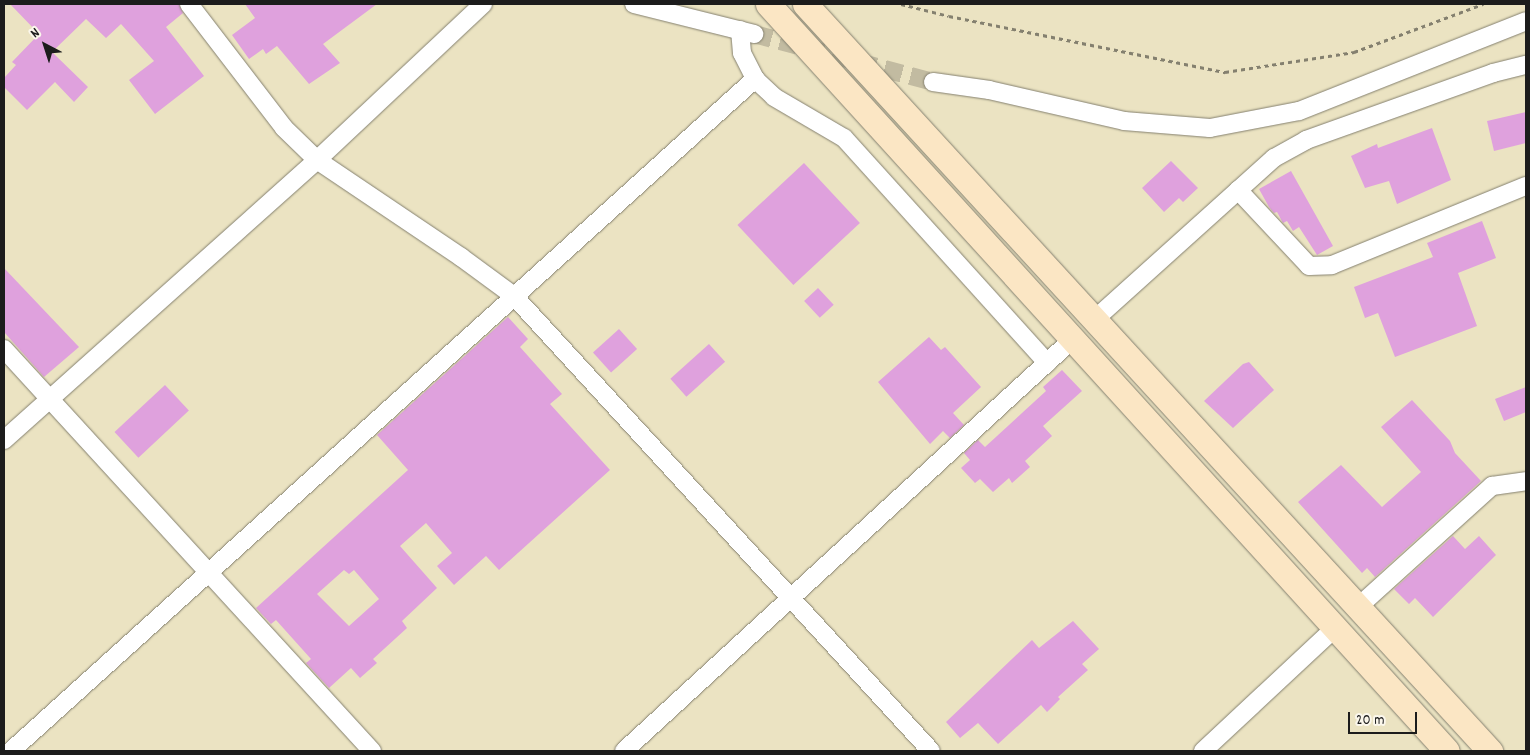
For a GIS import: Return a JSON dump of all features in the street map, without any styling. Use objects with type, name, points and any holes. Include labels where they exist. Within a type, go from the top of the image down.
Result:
[{"type":"main road","points":[[768,4],[1074,338],[1447,751]]},
{"type":"main road","points":[[805,4],[1490,751]]},
{"type":"street","points":[[189,4],[284,128],[316,160],[461,257],[514,296],[931,751]]},
{"type":"street","points":[[4,440],[316,160],[483,4]]},
{"type":"street","points":[[634,4],[747,32],[742,53],[755,79],[774,97],[844,138],[1047,363]]},
{"type":"street","points":[[933,82],[989,90],[1124,121],[1210,128],[1299,112],[1526,21]]},
{"type":"street","points":[[1094,320],[1274,158],[1306,140],[1493,73],[1526,65]]},
{"type":"street","points":[[11,751],[755,79]]},
{"type":"street","points":[[1238,190],[1309,266],[1332,265],[1526,186]]},
{"type":"street","points":[[624,751],[1074,338]]},
{"type":"street","points":[[4,349],[207,573],[372,751]]},
{"type":"street","points":[[1358,607],[1492,486],[1526,482]]},
{"type":"street","points":[[1203,751],[1336,627]]},
{"type":"path","points":[[901,4],[958,18],[1225,72],[1354,52],[1483,4]]},
{"type":"building","points":[[10,4],[179,4],[183,13],[166,27],[204,76],[155,114],[129,80],[154,61],[121,24],[106,38],[86,19],[52,52],[88,87],[74,102],[55,82],[27,110],[4,87],[4,78],[16,65],[12,62],[39,34]]},
{"type":"building","points":[[245,4],[377,4],[323,44],[340,63],[309,84],[277,46],[266,54],[263,49],[249,59],[232,35],[255,18]]},
{"type":"building","points":[[1526,112],[1526,143],[1494,151],[1487,121]]},
{"type":"building","points":[[1432,128],[1451,180],[1397,204],[1389,181],[1365,188],[1351,156],[1377,144],[1378,148]]},
{"type":"building","points":[[1171,161],[1198,188],[1183,202],[1179,198],[1164,212],[1142,188]]},
{"type":"building","points":[[804,163],[860,223],[793,285],[737,225]]},
{"type":"building","points":[[1291,171],[1333,246],[1317,255],[1299,227],[1293,231],[1287,221],[1283,223],[1277,212],[1274,213],[1269,207],[1259,189]]},
{"type":"building","points":[[1482,221],[1496,258],[1458,273],[1477,326],[1395,357],[1378,313],[1365,318],[1354,287],[1433,257],[1427,243]]},
{"type":"building","points":[[4,268],[79,347],[44,377],[4,332]]},
{"type":"building","points":[[818,288],[834,305],[820,318],[804,301]]},
{"type":"building","points":[[508,317],[528,339],[520,347],[562,394],[550,404],[610,470],[499,570],[486,556],[454,585],[437,566],[452,553],[426,523],[400,546],[437,588],[402,621],[407,628],[373,659],[377,663],[360,678],[351,668],[329,688],[306,663],[311,659],[276,620],[271,624],[256,608],[408,470],[377,435]],"holes":[[[344,570],[349,574],[354,570],[379,599],[349,626],[317,594]]]},
{"type":"building","points":[[619,329],[637,349],[611,372],[593,352]]},
{"type":"building","points":[[929,337],[941,350],[945,347],[981,387],[953,413],[964,425],[950,438],[943,431],[930,444],[878,382]]},
{"type":"building","points":[[709,344],[725,362],[686,397],[670,379]]},
{"type":"building","points":[[1249,362],[1274,390],[1233,428],[1204,401],[1243,364]]},
{"type":"building","points":[[1062,370],[1082,391],[1043,426],[1052,436],[1025,461],[1030,467],[1012,483],[1009,478],[993,492],[980,479],[975,483],[961,468],[970,460],[964,453],[978,440],[985,447],[1046,391],[1043,387]]},
{"type":"building","points":[[165,385],[189,411],[138,458],[115,432]]},
{"type":"building","points":[[1526,387],[1526,412],[1504,421],[1495,399]]},
{"type":"building","points":[[1412,400],[1450,441],[1455,453],[1481,481],[1375,577],[1367,568],[1362,573],[1298,502],[1341,465],[1382,507],[1421,472],[1381,427]]},
{"type":"building","points":[[1453,536],[1465,549],[1479,536],[1496,555],[1433,617],[1415,598],[1409,604],[1394,589]]},
{"type":"building","points":[[1073,621],[1099,649],[1082,664],[1088,670],[1058,697],[1060,699],[1047,712],[1041,705],[998,744],[978,723],[960,738],[946,722],[1032,640],[1039,648]]},
{"type":"tunnel","points":[[754,34],[933,82]]}]
